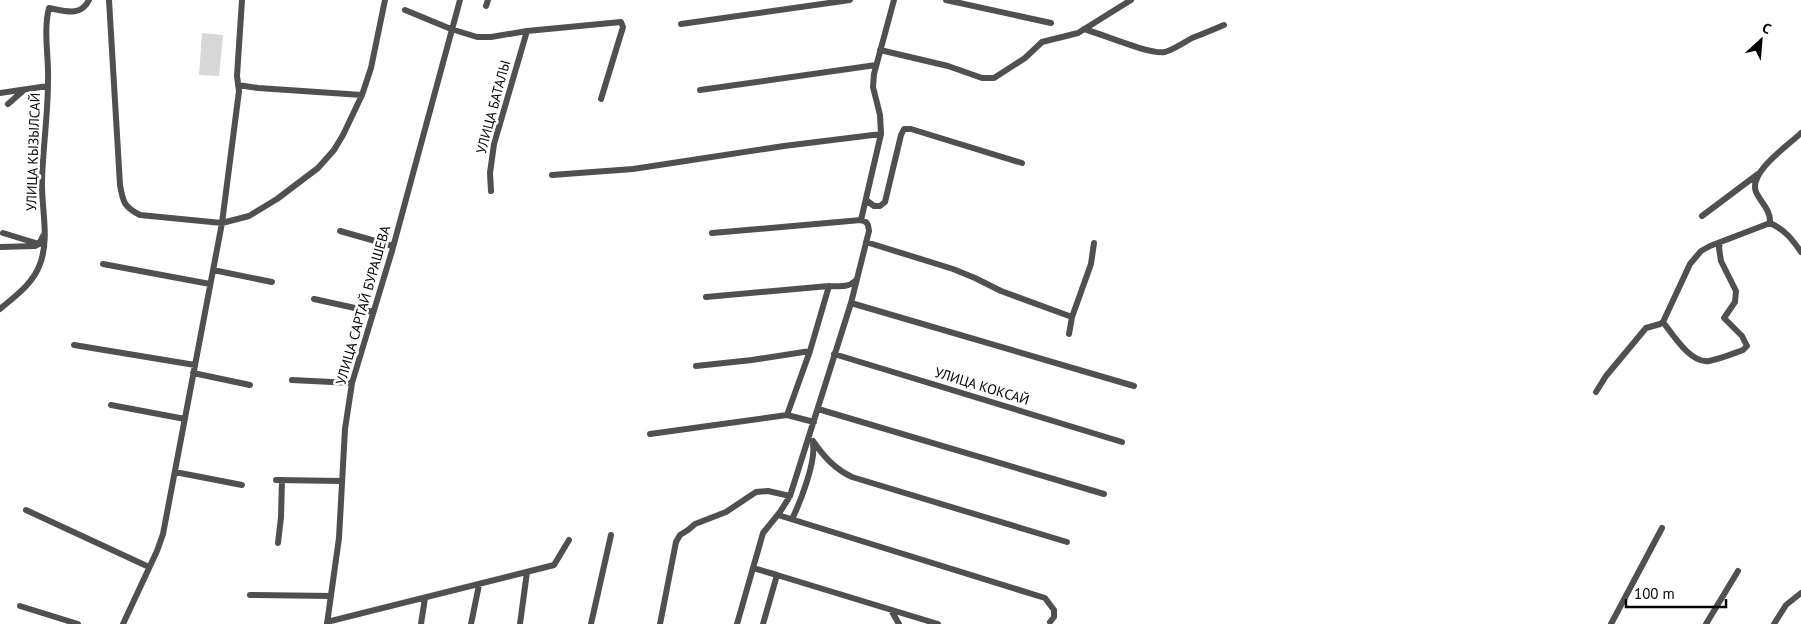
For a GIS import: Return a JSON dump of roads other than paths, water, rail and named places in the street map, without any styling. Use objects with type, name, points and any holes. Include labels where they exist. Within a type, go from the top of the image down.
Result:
[{"type":"street","name":"УЛИЦА КЫЗЫЛСАЙ","points":[[0,309],[33,279],[40,265],[43,252],[42,180],[48,86],[46,27],[49,8],[80,12],[86,7],[89,0]]},
{"type":"street","points":[[109,0],[120,185],[123,202],[130,210],[140,215],[222,223],[250,216],[277,199],[318,168],[334,150],[344,135],[362,95],[371,68],[385,0]]},
{"type":"street","points":[[123,624],[163,534],[175,472],[230,174],[238,85],[242,0]]},
{"type":"street","name":"УЛИЦА САРТАЙ БУРАШЕВА","points":[[327,623],[340,538],[346,429],[352,383],[393,246],[460,0]]},
{"type":"street","points":[[681,24],[850,0]]},
{"type":"street","points":[[861,220],[881,134],[879,109],[873,87],[876,65],[894,0]]},
{"type":"street","points":[[946,0],[1051,23]]},
{"type":"street","points":[[880,50],[948,66],[982,78],[994,78],[1025,58],[1042,42],[1078,32],[1131,0]]},
{"type":"street","points":[[405,10],[451,29],[477,37],[621,22],[623,28],[601,99]]},
{"type":"street","points":[[1084,29],[1112,37],[1143,50],[1158,53],[1175,48],[1224,25]]},
{"type":"street","name":"УЛИЦА БАТАЛЫ","points":[[491,191],[490,173],[494,144],[527,31]]},
{"type":"street","points":[[700,90],[876,65]]},
{"type":"street","points":[[238,85],[362,95]]},
{"type":"street","points":[[0,93],[48,86]]},
{"type":"street","points":[[8,104],[24,89]]},
{"type":"street","points":[[866,200],[874,206],[880,206],[885,202],[901,134],[904,129],[911,128],[1022,164]]},
{"type":"street","points":[[1702,216],[1758,174],[1801,133]]},
{"type":"street","points":[[552,175],[633,169],[784,146],[881,134]]},
{"type":"street","points":[[1758,174],[1756,191],[1770,216],[1770,223]]},
{"type":"street","points":[[712,233],[861,220],[866,221],[869,231],[851,303],[834,354],[811,438],[790,496],[778,515],[763,533],[739,624]]},
{"type":"street","points":[[1596,392],[1606,376],[1646,328],[1663,322],[1694,257],[1710,246],[1770,223],[1782,228],[1790,235],[1801,252]]},
{"type":"street","points":[[340,231],[393,246]]},
{"type":"street","points":[[4,233],[39,244]]},
{"type":"street","points":[[0,247],[25,248],[39,244],[44,235]]},
{"type":"street","points":[[866,242],[952,269],[1001,291],[1072,317]]},
{"type":"street","points":[[1663,322],[1692,357],[1699,361],[1709,361],[1743,350],[1747,346],[1742,336],[1724,318],[1736,302],[1736,291],[1720,262],[1720,242]]},
{"type":"street","points":[[1069,334],[1072,317],[1091,264],[1094,243]]},
{"type":"street","points":[[103,264],[210,284]]},
{"type":"street","points":[[213,270],[272,282]]},
{"type":"street","points":[[706,297],[843,286],[851,285],[855,281]]},
{"type":"street","points":[[788,415],[810,351],[829,286]]},
{"type":"street","points":[[314,299],[373,312]]},
{"type":"street","points":[[851,303],[1134,386]]},
{"type":"street","points":[[74,345],[195,365]]},
{"type":"street","points":[[696,366],[810,351]]},
{"type":"street","name":"УЛИЦА КОКСАЙ","points":[[834,354],[1122,442]]},
{"type":"street","points":[[193,373],[250,385]]},
{"type":"street","points":[[292,380],[352,383]]},
{"type":"street","points":[[111,405],[185,418]]},
{"type":"street","points":[[818,409],[1104,494]]},
{"type":"street","points":[[650,434],[788,415],[814,422]]},
{"type":"street","points":[[792,519],[806,484],[814,451],[811,438]]},
{"type":"street","points":[[811,438],[829,462],[840,471],[852,477],[1067,542]]},
{"type":"street","points":[[175,472],[242,485]]},
{"type":"street","points":[[278,543],[281,517],[279,480],[342,481]]},
{"type":"street","points":[[660,624],[676,542],[680,534],[695,524],[726,512],[756,492],[768,491],[790,496]]},
{"type":"street","points":[[26,510],[149,567]]},
{"type":"street","points":[[778,515],[1039,595],[1045,598],[1054,610],[1054,617],[1050,622]]},
{"type":"street","points":[[1611,624],[1662,528]]},
{"type":"street","points":[[591,624],[611,535]]},
{"type":"street","points":[[327,623],[554,565],[569,540]]},
{"type":"street","points":[[753,568],[938,624]]},
{"type":"street","points":[[1706,624],[1738,571]]},
{"type":"street","points":[[520,624],[527,572]]},
{"type":"street","points":[[763,624],[777,575]]},
{"type":"street","points":[[471,624],[479,584]]},
{"type":"street","points":[[1774,624],[1786,605],[1801,593]]},
{"type":"street","points":[[250,595],[331,596]]},
{"type":"street","points":[[421,624],[425,598]]},
{"type":"street","points":[[20,606],[78,624]]},
{"type":"street","points":[[892,610],[899,624]]},
{"type":"street","points":[[908,624],[911,616]]}]
